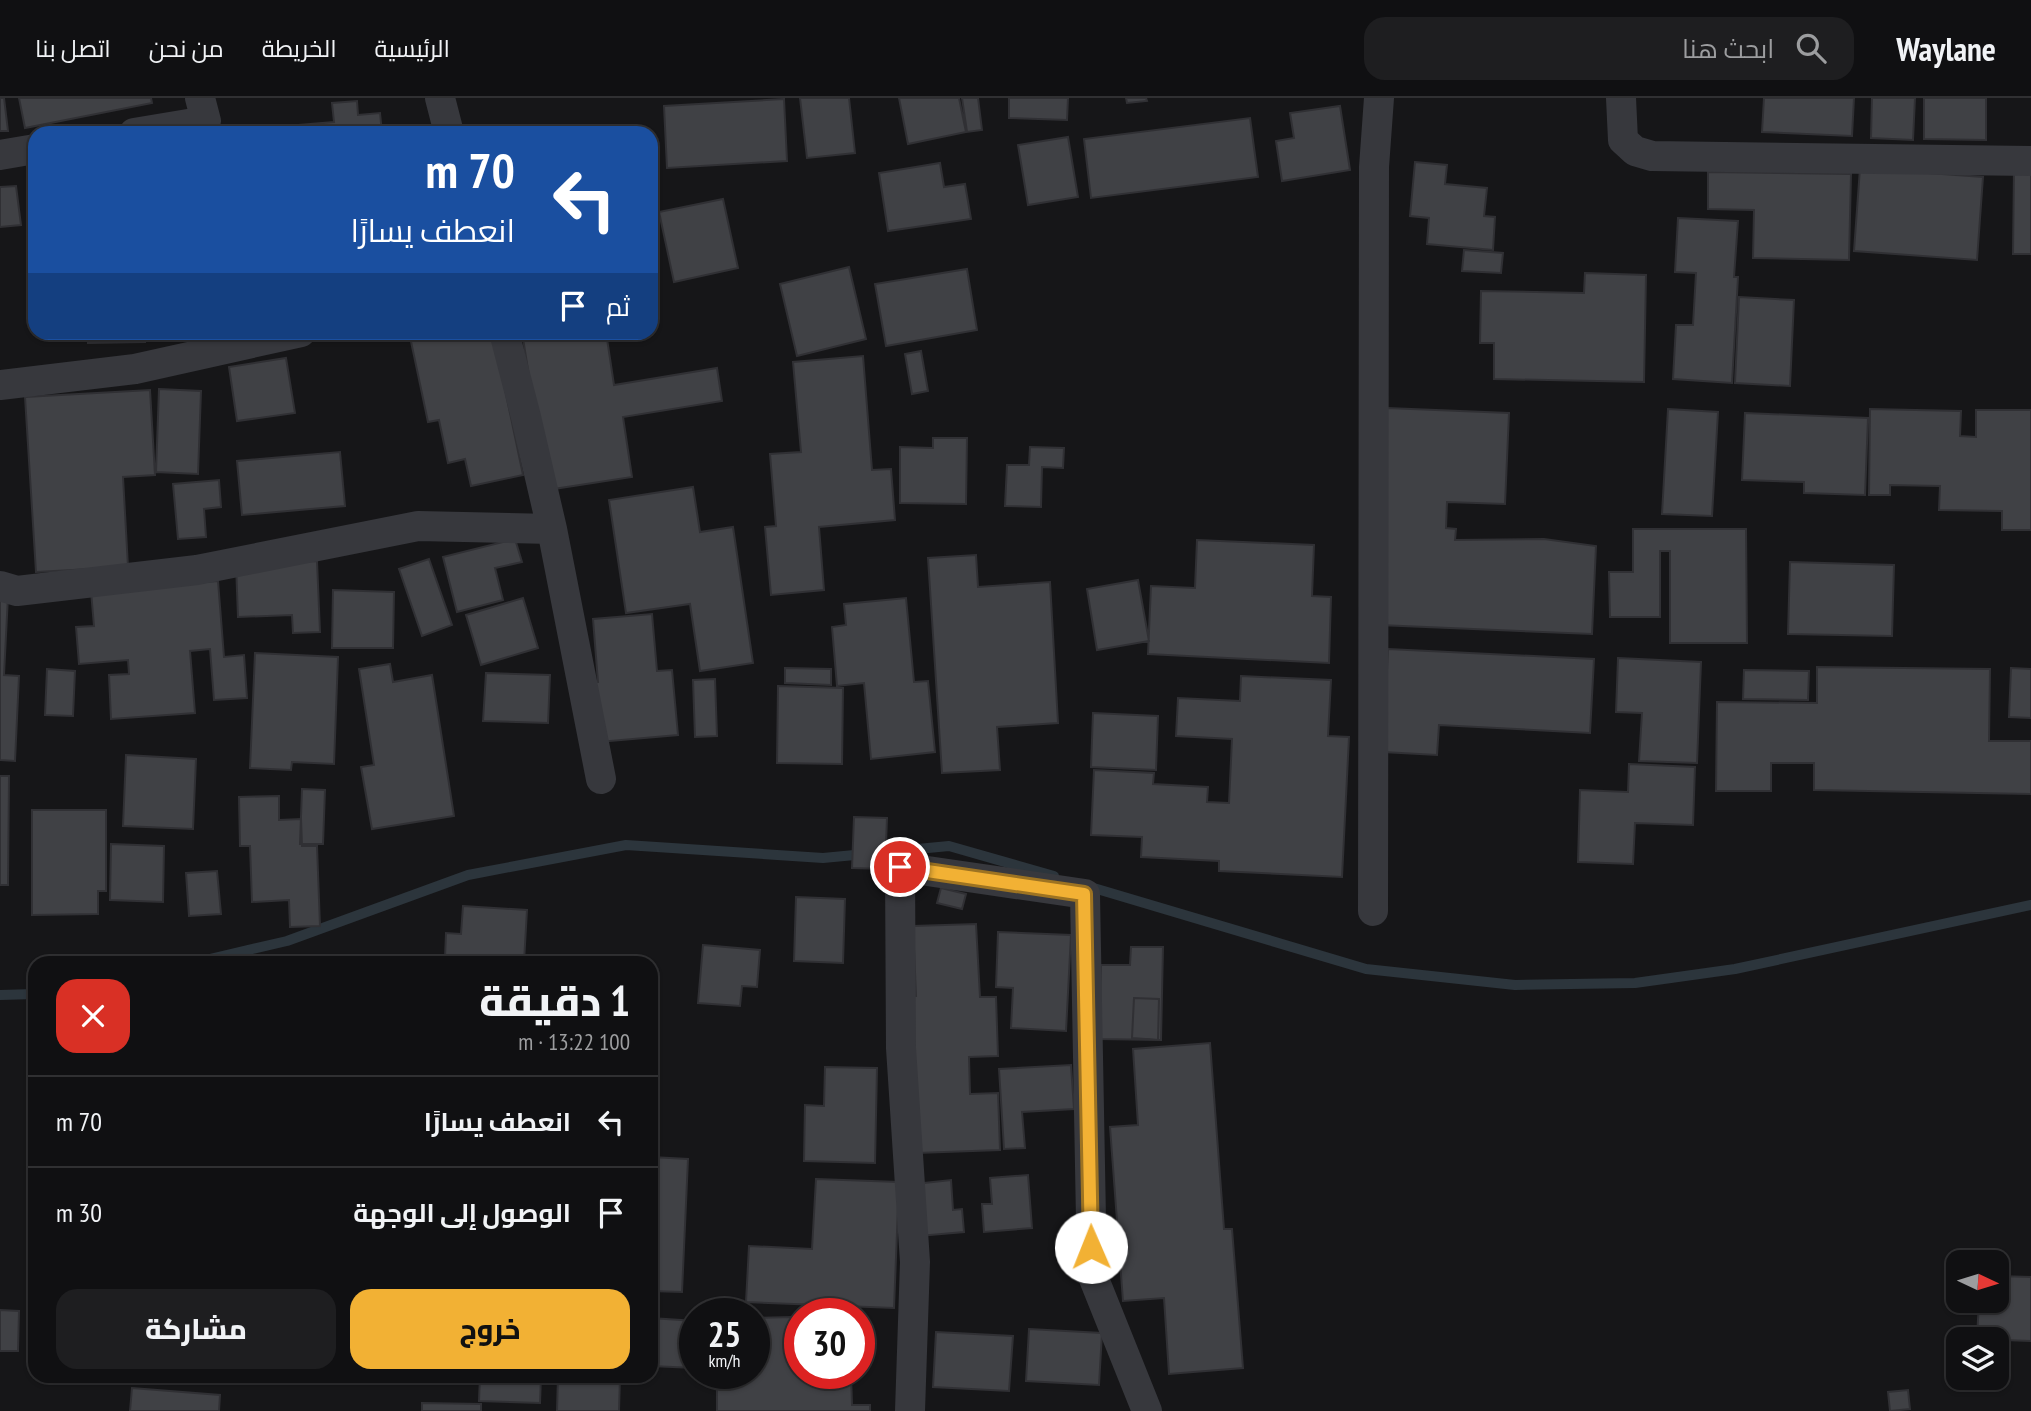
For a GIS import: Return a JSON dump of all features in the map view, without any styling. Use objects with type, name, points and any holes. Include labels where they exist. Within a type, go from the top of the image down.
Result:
[{"type":"street","points":[[176,126],[206,121],[200,98]]},
{"type":"street","points":[[440,98],[447,126]]},
{"type":"street","points":[[1373,911],[1374,167],[1379,98]]},
{"type":"street","points":[[1621,98],[1623,140],[1635,151],[1652,156],[2031,161]]},
{"type":"street","points":[[0,155],[28,150]]},
{"type":"street","points":[[0,385],[135,369],[265,340]]},
{"type":"street","points":[[506,340],[552,529],[601,779]]},
{"type":"street","points":[[0,586],[17,591],[197,570],[418,526],[552,529]]},
{"type":"street","points":[[910,1411],[915,1262],[901,1048],[900,867],[1084,894],[1092,1274],[1147,1411]]},
{"type":"building","points":[[0,98],[4,98],[8,131],[0,131]]},
{"type":"building","points":[[19,98],[151,98],[152,103],[25,128]]},
{"type":"building","points":[[800,98],[849,98],[855,153],[807,158]]},
{"type":"building","points":[[899,98],[959,98],[966,132],[908,144]]},
{"type":"building","points":[[962,98],[978,98],[982,130],[967,132]]},
{"type":"building","points":[[1009,98],[1068,98],[1067,120],[1009,118]]},
{"type":"building","points":[[1126,98],[1146,98],[1147,101],[1127,103]]},
{"type":"building","points":[[1764,98],[1854,98],[1852,136],[1762,132]]},
{"type":"building","points":[[1872,98],[1915,98],[1913,140],[1871,138]]},
{"type":"building","points":[[1924,98],[1986,98],[1986,140],[1924,139]]},
{"type":"building","points":[[784,99],[787,161],[667,168],[664,106]]},
{"type":"building","points":[[357,101],[358,115],[380,113],[381,126],[299,126],[334,122],[332,103]]},
{"type":"building","points":[[1340,106],[1350,170],[1282,181],[1276,141],[1294,138],[1290,113]]},
{"type":"building","points":[[1250,118],[1258,177],[1091,198],[1084,139]]},
{"type":"building","points":[[1068,137],[1078,197],[1028,205],[1018,145]]},
{"type":"building","points":[[1415,162],[1447,165],[1445,184],[1487,188],[1484,216],[1495,217],[1493,250],[1427,244],[1429,218],[1410,216]]},
{"type":"building","points":[[940,163],[944,187],[965,184],[971,219],[888,231],[879,173]]},
{"type":"building","points":[[1860,168],[1983,177],[1977,260],[1854,251]]},
{"type":"building","points":[[2014,168],[2031,168],[2031,254],[2013,254]]},
{"type":"building","points":[[1708,172],[1851,174],[1849,260],[1753,258],[1754,210],[1708,209]]},
{"type":"building","points":[[16,186],[21,225],[0,227],[0,187]]},
{"type":"building","points":[[723,199],[738,268],[674,282],[659,212]]},
{"type":"building","points":[[1678,218],[1738,221],[1732,383],[1673,379],[1676,325],[1693,325],[1696,273],[1675,272]]},
{"type":"building","points":[[1464,250],[1503,253],[1501,273],[1462,271]]},
{"type":"building","points":[[849,267],[866,339],[797,356],[780,284]]},
{"type":"building","points":[[967,269],[977,330],[886,346],[875,284]]},
{"type":"building","points":[[1585,273],[1646,275],[1644,382],[1494,379],[1494,343],[1480,343],[1481,291],[1584,293]]},
{"type":"building","points":[[1739,297],[1794,300],[1790,386],[1735,383]]},
{"type":"building","points":[[88,340],[145,340],[145,342],[88,343]]},
{"type":"building","points":[[411,340],[495,340],[523,475],[471,486],[465,459],[448,463],[439,420],[428,422]]},
{"type":"building","points":[[523,340],[607,340],[614,385],[717,368],[722,401],[623,417],[632,477],[547,490]]},
{"type":"building","points":[[921,351],[928,391],[912,394],[905,354]]},
{"type":"building","points":[[863,356],[872,470],[891,469],[895,520],[819,527],[824,590],[771,595],[765,527],[776,526],[770,454],[801,452],[793,362]]},
{"type":"building","points":[[286,358],[295,413],[237,421],[229,367]]},
{"type":"building","points":[[159,389],[201,391],[198,474],[156,472]]},
{"type":"building","points":[[150,390],[155,475],[123,477],[128,567],[36,572],[25,397]]},
{"type":"building","points":[[1387,408],[1509,413],[1505,504],[1447,502],[1446,528],[1456,529],[1455,540],[1544,539],[1596,546],[1592,634],[1379,625]]},
{"type":"building","points":[[1668,409],[1718,412],[1712,516],[1662,514]]},
{"type":"building","points":[[1870,409],[1961,411],[1960,436],[1976,437],[1976,410],[2031,410],[2031,530],[2002,530],[2002,511],[1939,510],[1940,486],[1890,485],[1890,495],[1869,495]]},
{"type":"building","points":[[1745,413],[1868,418],[1865,495],[1804,493],[1804,482],[1742,480]]},
{"type":"building","points":[[933,438],[967,438],[966,504],[900,503],[900,447],[933,448]]},
{"type":"building","points":[[1030,447],[1064,448],[1063,468],[1042,467],[1041,507],[1005,506],[1007,465],[1029,465]]},
{"type":"building","points":[[340,452],[345,506],[242,515],[237,461]]},
{"type":"building","points":[[219,480],[221,507],[204,509],[206,537],[178,539],[173,484]]},
{"type":"building","points":[[693,487],[700,532],[733,527],[753,663],[700,671],[690,604],[626,613],[609,500]]},
{"type":"building","points":[[1633,529],[1746,529],[1747,643],[1670,643],[1670,551],[1660,551],[1660,617],[1610,617],[1609,572],[1633,572]]},
{"type":"building","points":[[515,539],[522,562],[495,568],[503,600],[457,612],[443,557]]},
{"type":"building","points":[[1197,540],[1314,545],[1312,596],[1331,597],[1329,663],[1148,654],[1151,586],[1195,588]]},
{"type":"building","points":[[976,555],[978,587],[1050,582],[1058,723],[997,727],[1000,770],[942,773],[928,558]]},
{"type":"building","points":[[429,559],[452,625],[422,636],[399,569]]},
{"type":"building","points":[[317,561],[320,632],[293,633],[292,615],[238,617],[236,564]]},
{"type":"building","points":[[1790,562],[1894,565],[1892,636],[1788,634]]},
{"type":"building","points":[[1138,580],[1149,641],[1097,650],[1087,589]]},
{"type":"building","points":[[218,581],[224,657],[244,655],[247,698],[214,700],[210,649],[190,651],[195,713],[111,719],[109,675],[129,674],[128,660],[79,664],[76,627],[94,626],[91,591]]},
{"type":"building","points":[[333,590],[394,592],[393,648],[332,648]]},
{"type":"building","points":[[0,596],[8,596],[4,675],[19,676],[15,761],[0,760]]},
{"type":"building","points":[[523,598],[538,648],[481,665],[466,615]]},
{"type":"building","points":[[906,598],[914,682],[928,681],[935,752],[871,759],[864,683],[837,686],[832,627],[846,625],[844,604]]},
{"type":"building","points":[[652,614],[657,671],[672,670],[678,735],[599,742],[593,619]]},
{"type":"building","points":[[1388,649],[1594,659],[1590,733],[1439,725],[1437,755],[1383,752]]},
{"type":"building","points":[[255,653],[338,657],[334,764],[292,762],[291,770],[250,768]]},
{"type":"building","points":[[1618,658],[1701,662],[1697,763],[1639,761],[1642,713],[1616,712]]},
{"type":"building","points":[[390,664],[393,682],[432,675],[454,816],[372,829],[361,767],[374,765],[359,669]]},
{"type":"building","points":[[1817,667],[1990,669],[1989,741],[2031,741],[2031,794],[1814,790],[1814,763],[1771,763],[1771,791],[1716,791],[1717,702],[1817,703]]},
{"type":"building","points":[[785,668],[831,669],[831,685],[785,683]]},
{"type":"building","points":[[2011,668],[2031,669],[2031,718],[2009,717]]},
{"type":"building","points":[[47,669],[75,671],[73,716],[45,715]]},
{"type":"building","points":[[1744,670],[1809,671],[1808,700],[1743,699]]},
{"type":"building","points":[[486,673],[550,675],[548,723],[483,721]]},
{"type":"building","points":[[1241,676],[1331,680],[1328,736],[1349,737],[1342,877],[1219,871],[1219,861],[1141,857],[1142,837],[1091,835],[1094,770],[1154,773],[1153,784],[1208,787],[1207,802],[1229,803],[1232,739],[1176,736],[1178,698],[1240,701]]},
{"type":"building","points":[[715,679],[717,736],[695,737],[693,680]]},
{"type":"building","points":[[778,686],[843,688],[842,764],[777,763]]},
{"type":"building","points":[[1093,713],[1158,716],[1156,770],[1091,767]]},
{"type":"building","points":[[126,755],[196,759],[193,829],[123,826]]},
{"type":"building","points":[[1629,764],[1695,767],[1693,825],[1635,823],[1633,864],[1578,862],[1580,790],[1628,792]]},
{"type":"building","points":[[0,776],[9,776],[8,885],[0,885]]},
{"type":"building","points":[[302,789],[325,790],[323,844],[300,844]]},
{"type":"building","points":[[279,796],[279,820],[301,819],[302,846],[317,846],[320,926],[290,927],[289,900],[252,902],[250,846],[240,846],[239,797]]},
{"type":"building","points":[[32,810],[106,810],[106,891],[98,891],[98,914],[32,915]]},
{"type":"building","points":[[854,817],[887,818],[885,869],[852,868]]},
{"type":"building","points":[[111,844],[164,846],[163,902],[110,900]]},
{"type":"building","points":[[217,871],[221,914],[189,916],[186,873]]},
{"type":"building","points":[[941,888],[966,894],[962,909],[937,903]]},
{"type":"building","points":[[796,897],[845,899],[843,963],[794,961]]},
{"type":"building","points":[[463,906],[527,910],[524,956],[445,956],[446,933],[461,934]]},
{"type":"building","points":[[976,924],[980,997],[996,997],[998,1056],[969,1057],[970,1094],[998,1093],[1000,1150],[917,1153],[912,996],[916,996],[913,926]]},
{"type":"building","points":[[998,932],[1071,935],[1066,1031],[1011,1028],[1013,988],[996,987]]},
{"type":"building","points":[[703,945],[760,950],[757,987],[742,986],[740,1006],[698,1003]]},
{"type":"building","points":[[1131,947],[1163,947],[1161,1040],[1099,1039],[1101,965],[1130,965]]},
{"type":"building","points":[[1134,998],[1159,999],[1158,1040],[1132,1038]]},
{"type":"building","points":[[1210,1043],[1224,1229],[1232,1229],[1243,1368],[1169,1374],[1164,1298],[1123,1301],[1110,1127],[1138,1125],[1133,1049]]},
{"type":"building","points":[[1071,1065],[1074,1109],[1022,1112],[1025,1148],[1004,1149],[999,1069]]},
{"type":"building","points":[[825,1067],[877,1068],[875,1163],[804,1161],[805,1105],[824,1106]]},
{"type":"building","points":[[658,1157],[688,1159],[682,1292],[658,1291]]},
{"type":"building","points":[[1028,1175],[1032,1228],[984,1232],[982,1204],[992,1204],[990,1178]]},
{"type":"building","points":[[816,1179],[899,1182],[894,1308],[875,1307],[875,1298],[784,1298],[784,1304],[770,1303],[770,1298],[746,1298],[749,1246],[812,1249]]},
{"type":"building","points":[[951,1180],[953,1210],[962,1209],[964,1232],[919,1236],[915,1184]]},
{"type":"building","points":[[2009,1276],[2031,1277],[2031,1341],[2009,1340],[2009,1327],[1978,1327],[1978,1313],[2009,1313]]},
{"type":"building","points":[[0,1310],[19,1311],[18,1351],[0,1351]]},
{"type":"building","points":[[784,1317],[784,1389],[851,1389],[852,1405],[870,1405],[870,1411],[717,1411],[717,1389],[770,1389],[770,1318]]},
{"type":"building","points":[[658,1318],[679,1320],[679,1367],[658,1366]]},
{"type":"building","points":[[1029,1329],[1102,1333],[1099,1385],[1026,1381]]},
{"type":"building","points":[[936,1332],[1013,1336],[1009,1391],[933,1387]]},
{"type":"building","points":[[480,1383],[541,1383],[540,1403],[479,1401]]},
{"type":"building","points":[[558,1383],[620,1383],[619,1411],[557,1411]]},
{"type":"building","points":[[132,1388],[220,1395],[219,1411],[130,1411]]},
{"type":"building","points":[[1908,1390],[1910,1409],[1890,1411],[1888,1392]]},
{"type":"building","points":[[422,1403],[481,1404],[481,1411],[422,1411]]},
{"type":"waterway","points":[[223,956],[287,941],[468,875],[626,845],[823,858],[949,846],[1054,876]]},
{"type":"waterway","points":[[1087,886],[1366,969],[1515,985],[1635,983],[1735,969],[2031,905]]},
{"type":"waterway","points":[[0,995],[28,994]]},
{"type":"route","points":[[900,867],[1084,894],[1091,1247]]}]
